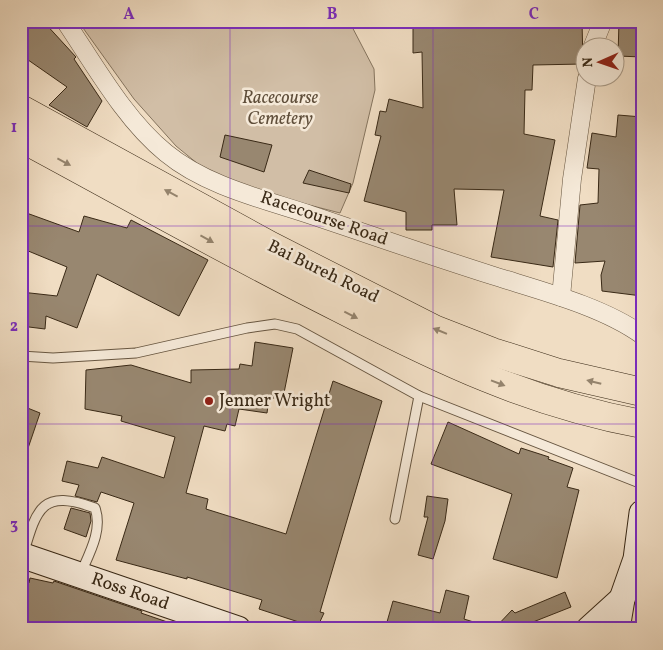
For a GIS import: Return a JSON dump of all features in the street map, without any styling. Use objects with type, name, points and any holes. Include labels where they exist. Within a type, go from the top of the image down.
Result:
[{"type":"highway","name":"Bai Bureh Road","points":[[21,109],[238,229],[434,329],[492,352],[559,373],[642,392]]},
{"type":"highway","points":[[21,138],[250,264],[437,358],[544,401],[598,416],[642,424]]},
{"type":"main road","points":[[589,629],[622,599],[637,573],[642,513]]},
{"type":"main road","name":"Ross Road","points":[[22,555],[222,626]]},
{"type":"main road","points":[[617,629],[622,599]]},
{"type":"street","name":"Racecourse Road","points":[[65,21],[143,131],[166,154],[192,169],[216,182],[297,211],[561,297],[631,327],[642,335]]},
{"type":"street","points":[[596,38],[603,21]]},
{"type":"street","points":[[561,297],[572,179],[586,88]]},
{"type":"lane","points":[[21,356],[53,358],[136,353],[246,328],[275,324],[305,333],[419,396],[642,484]]},
{"type":"lane","points":[[395,519],[419,396]]},
{"type":"lane","points":[[22,555],[30,530],[42,508],[55,499],[77,501],[96,508],[99,519],[94,542],[80,575]]},
{"type":"green space","name":"Racecourse Cemetery","points":[[78,21],[349,21],[374,69],[375,90],[353,183],[340,213],[220,182],[176,146],[134,99]]},
{"type":"building","points":[[21,21],[43,21],[76,57],[74,59],[102,101],[87,127],[49,105],[67,87],[21,55]]},
{"type":"building","points":[[413,21],[437,21],[437,24],[486,27],[486,22],[524,25],[524,21],[582,21],[582,38],[576,38],[576,64],[533,65],[532,90],[525,90],[524,134],[555,140],[540,216],[558,220],[553,267],[491,257],[504,190],[454,189],[457,225],[432,225],[432,230],[406,230],[406,212],[364,201],[381,136],[375,135],[380,111],[386,112],[389,99],[423,108],[422,52],[413,53]]},
{"type":"building","points":[[619,21],[642,21],[642,57],[626,56],[626,38],[619,38]]},
{"type":"building","points":[[618,115],[642,117],[642,296],[602,291],[601,275],[605,261],[575,263],[580,205],[598,203],[599,169],[587,168],[592,133],[616,137]]},
{"type":"building","points":[[225,135],[272,145],[264,172],[220,157]]},
{"type":"building","points":[[309,170],[351,184],[349,193],[303,183]]},
{"type":"building","points":[[21,211],[79,232],[84,216],[127,228],[131,220],[208,260],[179,316],[97,274],[77,328],[46,316],[45,329],[21,326],[21,292],[57,296],[67,267],[21,248]]},
{"type":"building","points":[[255,342],[293,348],[283,398],[269,398],[267,413],[239,409],[235,426],[227,424],[225,431],[204,426],[186,493],[208,499],[206,509],[286,534],[333,381],[382,401],[320,612],[324,613],[317,628],[259,609],[262,600],[187,577],[187,579],[116,560],[134,503],[101,492],[97,502],[75,496],[79,485],[62,481],[67,461],[98,468],[102,457],[164,478],[175,437],[121,421],[122,416],[85,409],[86,370],[131,365],[191,383],[191,370],[239,369],[240,364],[252,366]]},
{"type":"building","points":[[25,407],[40,413],[24,460],[21,460],[21,417]]},
{"type":"building","points":[[448,422],[519,454],[521,448],[549,457],[548,459],[573,468],[567,487],[579,490],[557,578],[493,559],[512,494],[431,464]]},
{"type":"building","points":[[427,496],[448,499],[445,521],[433,559],[418,555],[428,517],[424,517]]},
{"type":"building","points":[[71,508],[90,513],[91,521],[86,537],[64,529]]},
{"type":"building","points":[[30,578],[53,583],[54,581],[142,611],[141,613],[179,626],[179,629],[21,629],[21,582],[29,583]]},
{"type":"building","points":[[446,590],[469,596],[464,619],[480,624],[480,629],[385,629],[393,601],[440,613]]},
{"type":"building","points":[[565,592],[571,607],[533,622],[527,629],[494,629],[512,610],[515,613]]},
{"type":"place","name":"Jenner Wright","points":[[209,401]]}]
